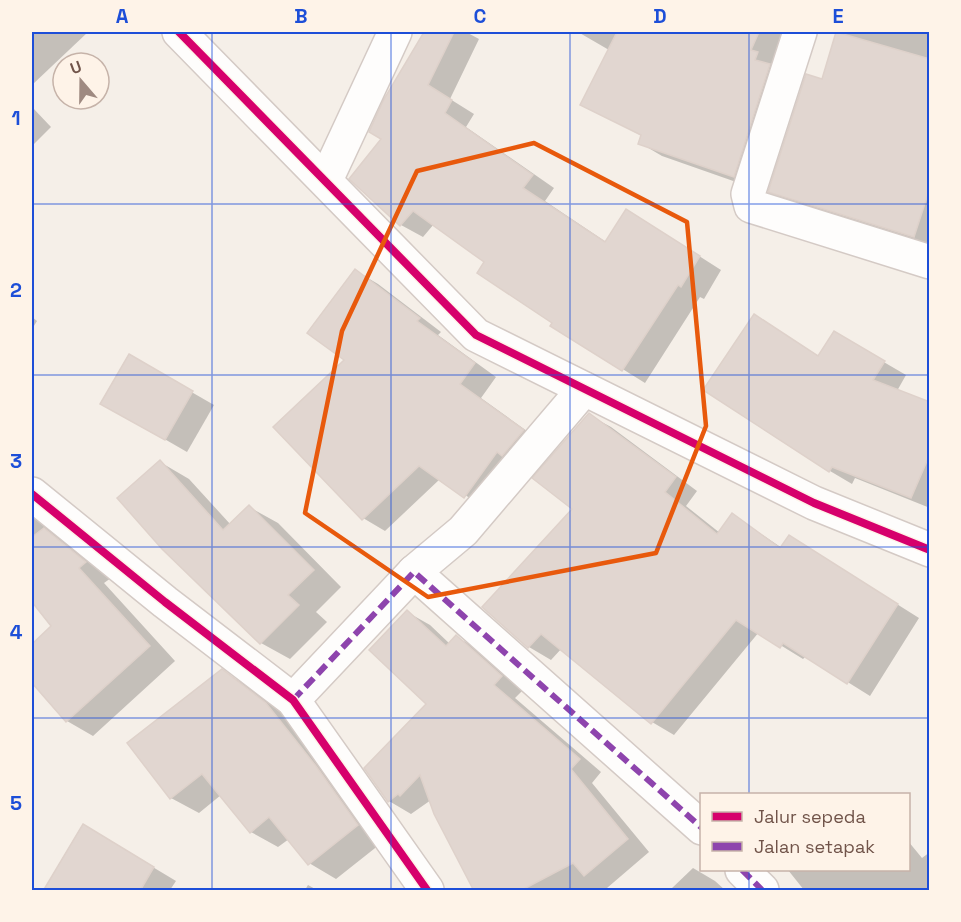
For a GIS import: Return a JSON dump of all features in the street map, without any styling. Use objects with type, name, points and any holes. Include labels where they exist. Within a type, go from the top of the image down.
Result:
[{"type":"street","points":[[179,32],[476,334],[814,503],[930,550]]},
{"type":"street","points":[[326,180],[395,32]]},
{"type":"street","points":[[800,32],[748,195],[751,206],[930,262]]},
{"type":"street","points":[[293,700],[414,572],[463,531],[584,389]]},
{"type":"street","points":[[32,494],[165,602],[293,700],[427,891]]},
{"type":"street","points":[[414,572],[700,826]]},
{"type":"street","points":[[743,871],[762,891]]},
{"type":"highlighted area","points":[[534,143],[687,222],[706,426],[656,553],[428,597],[305,513],[342,331],[417,171]]},
{"type":"building","points":[[424,32],[454,32],[428,85],[452,100],[445,113],[533,175],[523,188],[605,242],[626,209],[700,256],[681,287],[678,285],[622,371],[550,326],[552,323],[477,273],[484,262],[413,211],[400,226],[349,179],[381,139],[369,132],[384,99]]},
{"type":"building","points":[[617,32],[759,32],[751,50],[758,52],[755,60],[770,64],[734,177],[638,144],[641,135],[580,105]]},
{"type":"building","points":[[836,32],[930,59],[930,188],[914,237],[768,192],[806,74],[822,79]]},
{"type":"building","points":[[355,269],[420,318],[417,321],[475,363],[460,384],[524,430],[502,456],[497,452],[464,498],[419,466],[362,520],[273,427],[344,360],[307,333]]},
{"type":"building","points":[[754,314],[818,356],[834,331],[885,361],[873,380],[930,402],[930,454],[911,498],[832,467],[829,472],[703,390]]},
{"type":"building","points":[[129,354],[193,391],[165,440],[100,404]]},
{"type":"building","points":[[589,413],[676,477],[665,492],[717,534],[732,513],[780,548],[789,535],[898,604],[847,684],[783,643],[780,648],[736,620],[651,724],[541,634],[528,648],[482,607],[572,509],[532,478]]},
{"type":"building","points":[[160,460],[223,530],[249,505],[314,570],[288,595],[299,605],[260,644],[162,549],[117,498]]},
{"type":"building","points":[[44,528],[86,562],[79,568],[150,646],[66,722],[32,683],[32,644],[51,626],[32,602],[32,537]]},
{"type":"building","points":[[407,610],[446,646],[456,635],[502,676],[494,685],[580,759],[571,769],[628,839],[584,876],[573,863],[520,891],[474,891],[434,814],[420,775],[400,796],[398,794],[388,802],[364,768],[426,704],[369,650]]},
{"type":"building","points":[[222,669],[266,703],[316,766],[358,825],[308,865],[269,817],[250,833],[202,774],[170,799],[127,743]]},
{"type":"building","points":[[83,824],[154,867],[140,891],[43,891]]},
{"type":"marked path","points":[[293,700],[414,572],[700,826]]},
{"type":"marked path","points":[[743,871],[762,890]]},
{"type":"cycle path","points":[[179,32],[476,335],[814,503],[930,550]]},
{"type":"cycle path","points":[[32,494],[165,602],[293,700],[427,890]]}]
